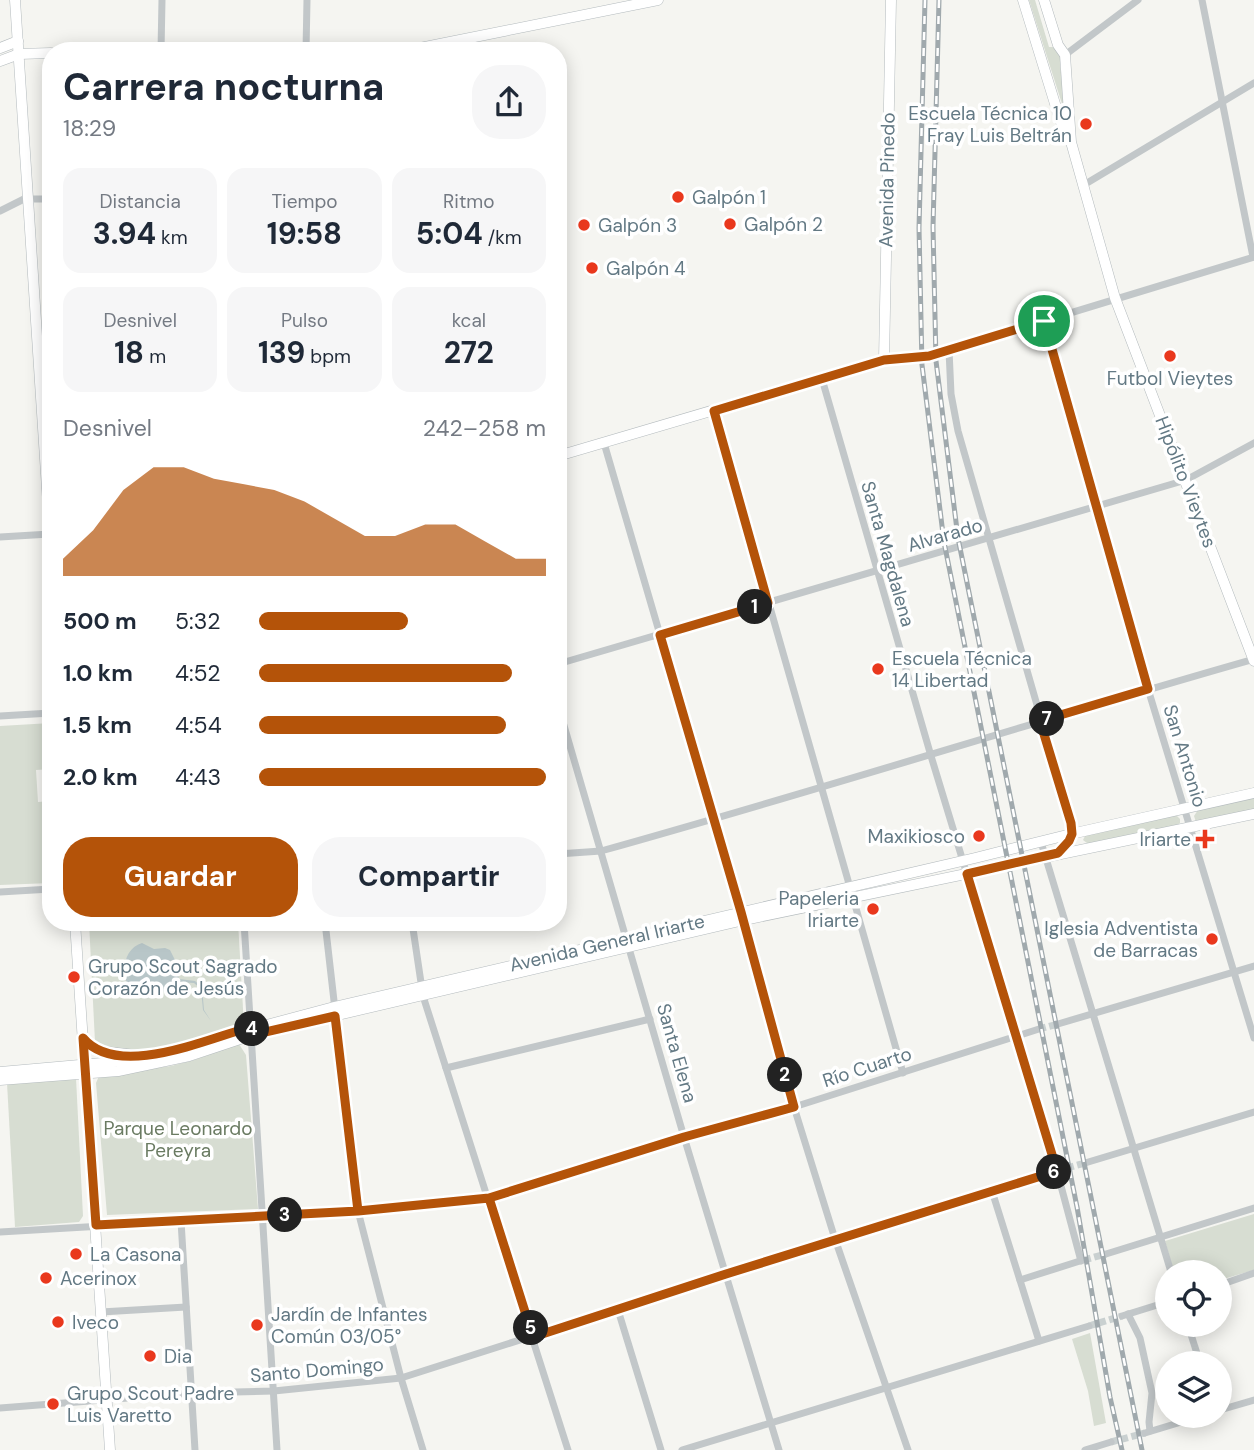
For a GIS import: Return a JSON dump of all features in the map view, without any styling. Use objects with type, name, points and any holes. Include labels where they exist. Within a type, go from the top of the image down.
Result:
[{"type":"main road","points":[[15,0],[42,397]]},
{"type":"main road","points":[[450,42],[658,0]]},
{"type":"main road","name":"Avenida Pinedo","points":[[884,360],[891,0]]},
{"type":"main road","name":"Hipólito Vieytes","points":[[1023,0],[1060,120],[1070,142],[1115,298],[1254,660]]},
{"type":"main road","name":"Hipólito Vieytes","points":[[1044,0],[1058,46],[1065,55],[1070,142]]},
{"type":"main road","points":[[0,48],[19,41]]},
{"type":"main road","points":[[0,61],[19,54],[42,53]]},
{"type":"main road","points":[[567,453],[884,360]]},
{"type":"main road","name":"Avenida General Iriarte","points":[[0,1080],[85,1070],[163,1054],[335,1011],[852,892],[1072,834],[1254,793]]},
{"type":"main road","name":"Avenida General Iriarte","points":[[852,892],[967,874],[1254,814]]},
{"type":"main road","points":[[76,931],[110,1450]]},
{"type":"main road","name":"Avenida General Iriarte","points":[[0,1072],[118,1070],[177,1059],[252,1031]]},
{"type":"main road","points":[[83,1038],[94,1049],[106,1053],[163,1054]]},
{"type":"street","points":[[161,42],[162,0]]},
{"type":"street","points":[[306,42],[307,0]]},
{"type":"street","points":[[1065,55],[1138,0]]},
{"type":"street","points":[[884,360],[922,358],[1254,257],[1202,0]]},
{"type":"street","points":[[1082,186],[1254,83]]},
{"type":"street","points":[[0,211],[28,199],[42,199]]},
{"type":"street","name":"San Antonio","points":[[1044,321],[1148,689],[1254,1038]]},
{"type":"street","points":[[949,350],[952,406],[1071,823],[1072,834],[1066,846],[1058,853]]},
{"type":"street","points":[[38,361],[42,359]]},
{"type":"street","name":"Santa Magdalena","points":[[822,379],[876,572],[1082,1261],[1020,1280]]},
{"type":"street","points":[[714,411],[903,1073]]},
{"type":"street","points":[[604,443],[743,916],[794,1107],[835,1239],[908,1450]]},
{"type":"street","name":"Alvarado","points":[[567,661],[1186,480],[1254,443]]},
{"type":"street","points":[[0,537],[42,534]]},
{"type":"street","points":[[567,853],[601,851],[713,820],[1148,689],[1254,660]]},
{"type":"street","points":[[0,716],[42,714]]},
{"type":"street","name":"Santa Elena","points":[[567,736],[779,1450]]},
{"type":"street","points":[[1041,842],[1168,1260]]},
{"type":"street","points":[[0,892],[42,890]]},
{"type":"street","points":[[245,931],[277,1450]]},
{"type":"street","points":[[327,931],[358,1211],[401,1378],[423,1450]]},
{"type":"street","points":[[413,931],[422,991],[568,1450]]},
{"type":"street","points":[[1058,1024],[1254,966]]},
{"type":"street","points":[[446,1068],[650,1019]]},
{"type":"street","name":"Río Cuarto","points":[[0,1232],[358,1211],[489,1198],[684,1137],[794,1107],[1039,1029]]},
{"type":"street","points":[[1086,1163],[1254,1112]]},
{"type":"street","name":"Santo Domingo","points":[[0,1408],[192,1392],[274,1391],[401,1378],[1067,1168]]},
{"type":"street","points":[[992,1191],[1039,1341]]},
{"type":"street","points":[[1106,1254],[1254,1208]]},
{"type":"street","points":[[181,1221],[195,1450]]},
{"type":"street","points":[[1232,1280],[1254,1273]]},
{"type":"street","points":[[1155,1306],[1125,1315],[1140,1338],[1152,1393],[1148,1432],[1161,1428]]},
{"type":"street","points":[[101,1312],[186,1307]]},
{"type":"street","points":[[618,1310],[661,1450]]},
{"type":"street","points":[[682,1450],[1089,1326]]},
{"type":"street","points":[[1232,1406],[1254,1399]]},
{"type":"street","points":[[1085,1450],[1111,1442]]},
{"type":"green space","points":[[1029,0],[1035,0],[1049,47],[1054,47],[1061,56],[1066,105],[1063,107]]},
{"type":"green space","points":[[42,724],[42,770],[36,770],[38,802],[42,802],[42,883],[0,885],[0,726]]},
{"type":"green space","points":[[1254,797],[1254,811],[1196,822],[1194,816],[1198,810]]},
{"type":"green space","points":[[1175,814],[1180,819],[1176,826],[1094,843],[1083,840],[1086,834]]},
{"type":"green space","points":[[89,931],[239,931],[244,1026],[167,1047],[136,1052],[97,1046]]},
{"type":"green space","name":"Parque Leonardo Pereyra","points":[[239,1044],[246,1055],[258,1209],[107,1215],[96,1083],[99,1076],[171,1066]]},
{"type":"green space","points":[[76,1078],[83,1216],[79,1222],[15,1227],[7,1083]]},
{"type":"green space","points":[[1254,1214],[1254,1270],[1232,1276],[1232,1260],[1171,1260],[1165,1241]]},
{"type":"green space","points":[[1090,1333],[1106,1423],[1094,1426],[1088,1391],[1072,1339]]},
{"type":"shaded area","points":[[142,943],[154,949],[170,950],[179,979],[195,981],[202,987],[204,1010],[211,1021],[203,1010],[201,989],[194,983],[175,982],[157,996],[145,998],[136,995],[129,988],[125,967],[127,957],[133,948]]},
{"type":"tunnel","points":[[1039,1029],[1058,1024]]},
{"type":"tunnel","points":[[1067,1168],[1085,1163]]},
{"type":"tunnel","points":[[1084,1260],[1106,1254]]},
{"type":"tunnel","points":[[1089,1326],[1122,1316]]},
{"type":"tunnel","points":[[1111,1442],[1145,1433]]},
{"type":"railway","points":[[925,0],[919,228],[922,365],[944,542],[1077,1207],[1110,1397],[1122,1450]]},
{"type":"railway","points":[[939,0],[933,227],[936,361],[958,538],[1142,1450]]},
{"type":"place","name":"Escuela Técnica 10 Fray Luis Beltrán","points":[[1086,124]]},
{"type":"place","name":"Galpón 1","points":[[678,197]]},
{"type":"place","name":"Galpón 2","points":[[730,224]]},
{"type":"place","name":"Galpón 3","points":[[584,225]]},
{"type":"place","name":"Galpón 4","points":[[592,268]]},
{"type":"place","name":"Futbol Vieytes","points":[[1170,356]]},
{"type":"place","name":"Escuela Técnica 14 Libertad","points":[[878,669]]},
{"type":"place","name":"Maxikiosco","points":[[979,836]]},
{"type":"place","name":"Iriarte","points":[[1205,839]]},
{"type":"place","name":"Papeleria Iriarte","points":[[873,909]]},
{"type":"place","name":"Iglesia Adventista de Barracas","points":[[1212,939]]},
{"type":"place","name":"Grupo Scout Sagrado Corazón de Jesús","points":[[74,977]]},
{"type":"place","name":"La Casona","points":[[76,1254]]},
{"type":"place","name":"Acerinox","points":[[46,1278]]},
{"type":"place","name":"Iveco","points":[[58,1322]]},
{"type":"place","name":"Jardín de Infantes Común 03/05°","points":[[257,1325]]},
{"type":"place","name":"Dia","points":[[150,1356]]},
{"type":"place","name":"Grupo Scout Padre Luis Varetto","points":[[53,1404]]},
{"type":"route","points":[[1044,321],[929,356],[884,360],[714,411],[768,603],[660,635],[741,912],[794,1107],[684,1137],[489,1198],[358,1211],[96,1225],[83,1038],[94,1049],[106,1053],[163,1054],[251,1027],[252,1035],[335,1016],[358,1211],[424,1205],[489,1198],[533,1337],[835,1239],[1057,1171],[967,874],[1058,853],[1069,841],[1072,834],[1071,823],[1040,721],[1148,689],[1044,321]]}]
